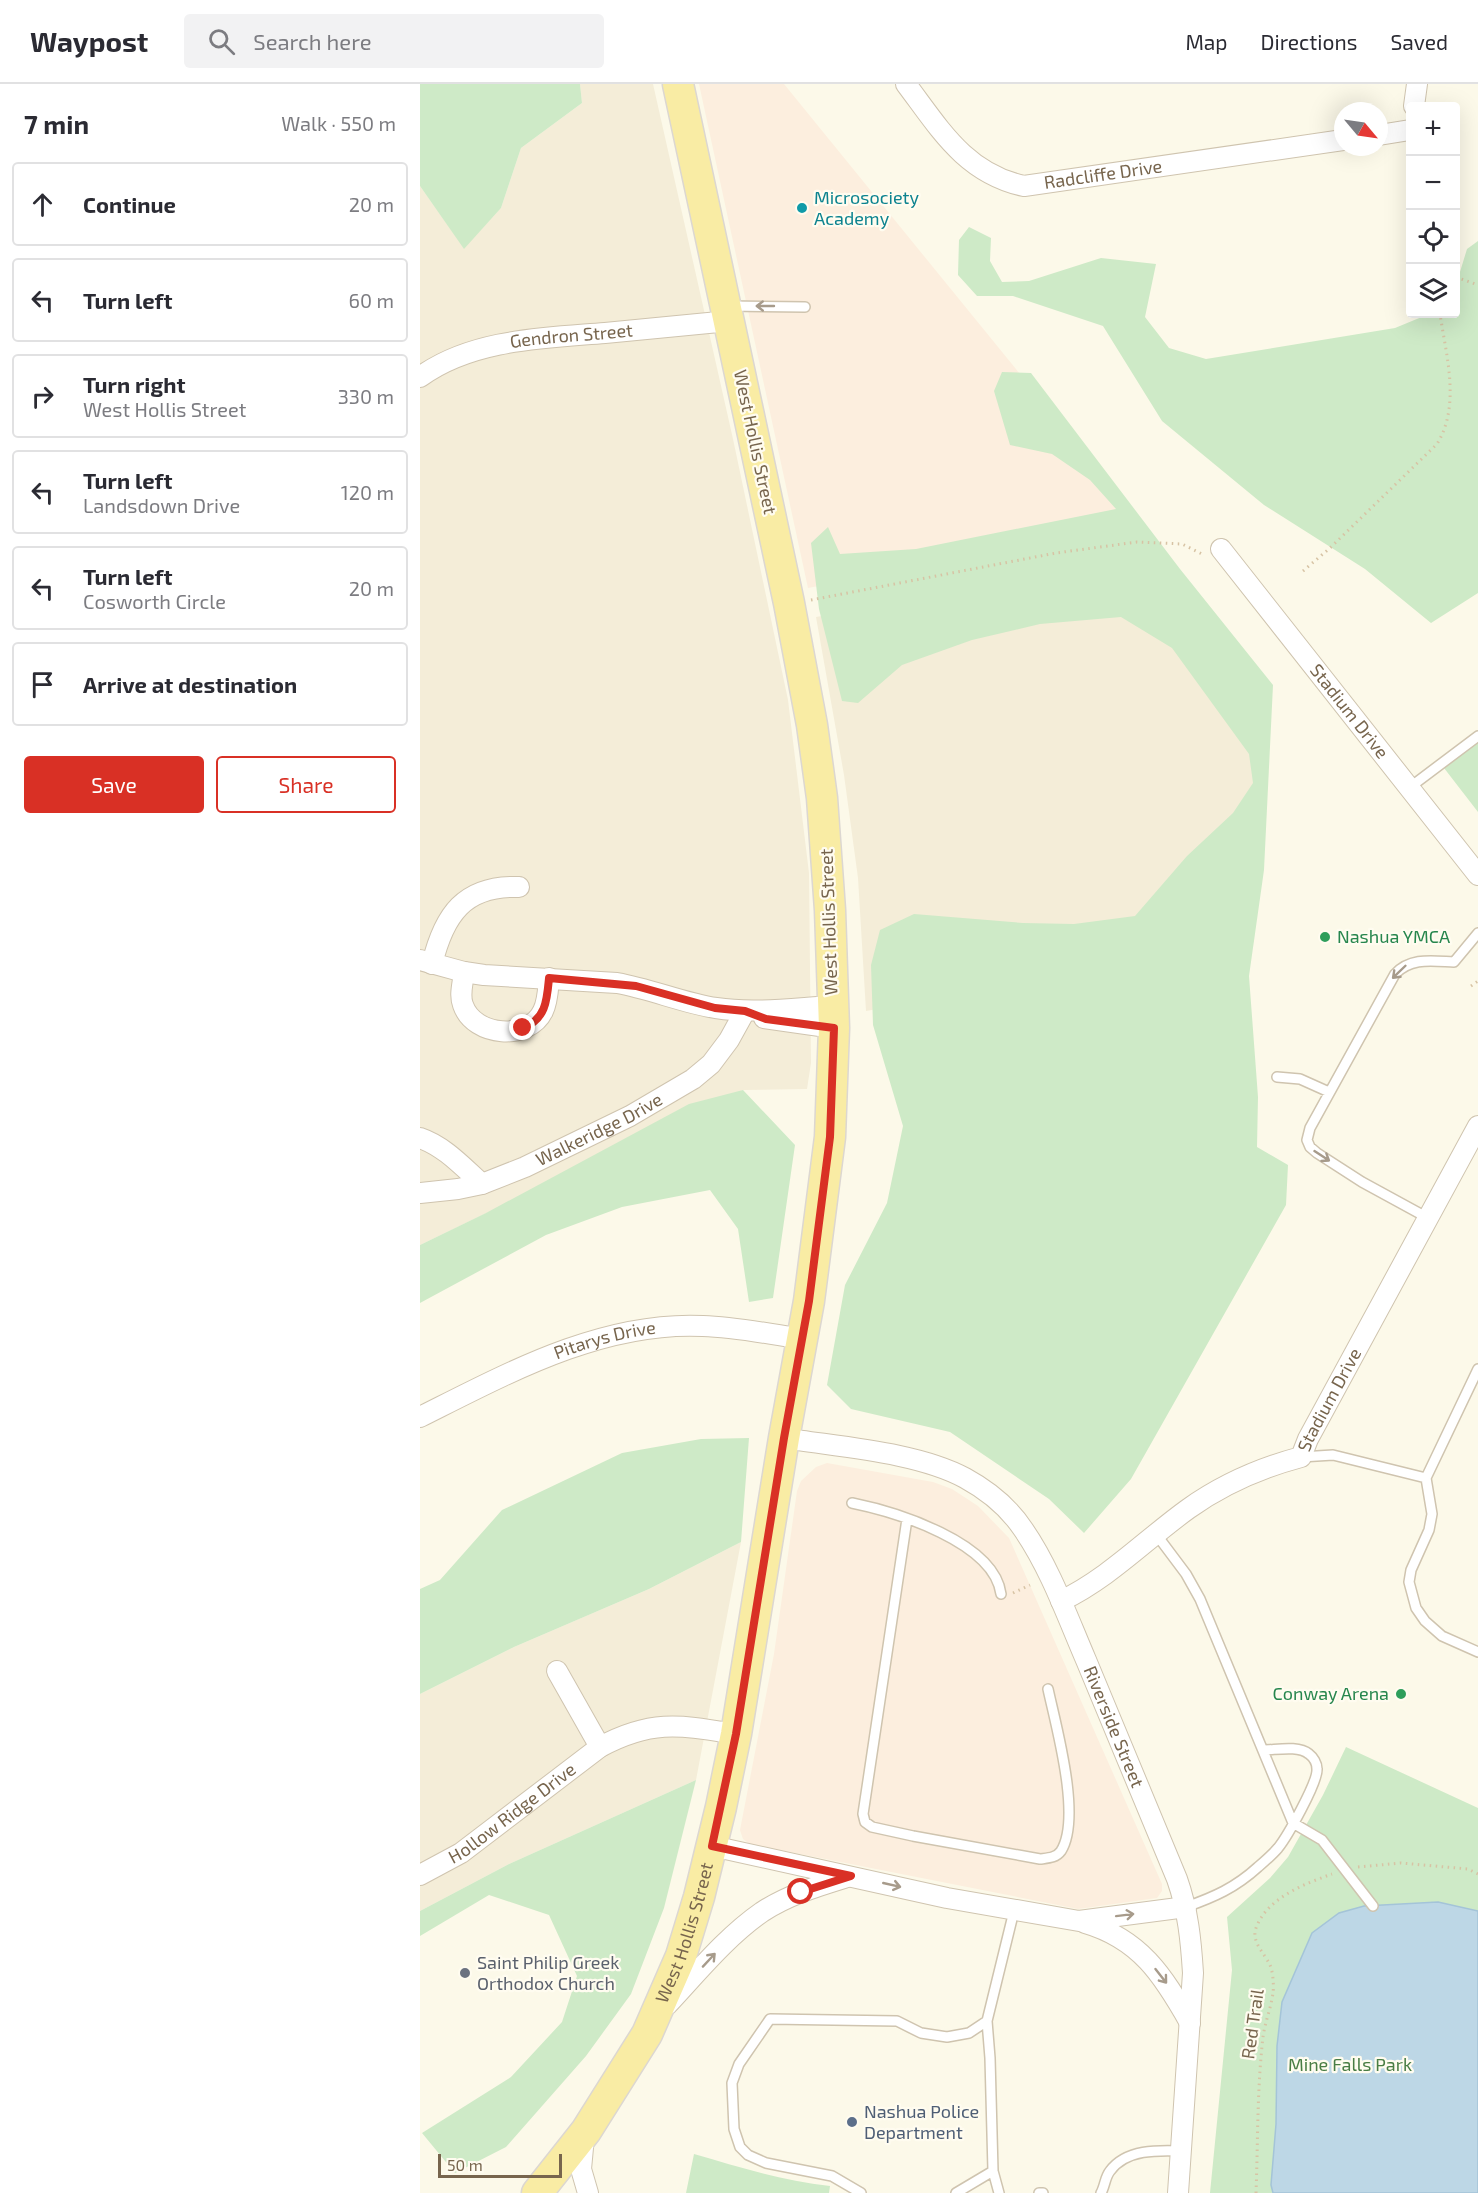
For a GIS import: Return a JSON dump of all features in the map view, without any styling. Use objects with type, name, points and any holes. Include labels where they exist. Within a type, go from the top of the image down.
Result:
[{"type":"main road","name":"West Hollis Street","points":[[537,2193],[586,2131],[631,2062],[655,2018],[688,1936],[712,1846],[736,1734],[802,1339],[830,1137],[833,1017],[826,848],[812,725],[789,603],[678,84]]},
{"type":"street","name":"Radcliffe Drive","points":[[906,84],[946,138],[972,164],[1006,182],[1024,186],[1334,141]]},
{"type":"street","points":[[1415,102],[1417,84]]},
{"type":"street","points":[[1388,134],[1406,131]]},
{"type":"street","name":"Gendron Street","points":[[420,377],[454,359],[483,348],[727,314]]},
{"type":"street","name":"Stadium Drive","points":[[1221,549],[1478,875]]},
{"type":"street","points":[[519,887],[496,888],[464,902],[442,930],[426,962],[464,972],[636,986],[715,1008],[745,1011],[766,1019],[833,1017]]},
{"type":"street","points":[[464,972],[462,1000],[466,1013],[475,1023],[495,1031],[523,1028],[538,1018],[546,1002],[549,978]]},
{"type":"street","name":"Walkeridge Drive","points":[[420,1193],[482,1184],[525,1167],[630,1116],[693,1079],[711,1064],[729,1040],[745,1011]]},
{"type":"street","name":"Stadium Drive","points":[[1061,1601],[1100,1580],[1188,1509],[1221,1487],[1258,1471],[1301,1457],[1308,1439],[1478,1126]]},
{"type":"street","points":[[420,1138],[448,1154],[482,1184]]},
{"type":"street","name":"Pitarys Drive","points":[[420,1418],[567,1348],[603,1337],[672,1327],[702,1326],[802,1339]]},
{"type":"street","name":"Riverside Street","points":[[784,1438],[908,1458],[945,1468],[993,1497],[1016,1520],[1030,1540],[1061,1601],[1186,1907],[1193,1973],[1178,2193]]},
{"type":"street","points":[[557,1671],[600,1747]]},
{"type":"street","name":"Hollow Ridge Drive","points":[[420,1875],[461,1853],[600,1747],[630,1732],[667,1725],[690,1726],[736,1734]]},
{"type":"street","points":[[712,1846],[1014,1911],[1079,1921],[1112,1932],[1138,1950],[1165,1980],[1191,2023]]},
{"type":"street","points":[[655,2018],[712,1956],[763,1911],[801,1892],[851,1876]]},
{"type":"street","points":[[1079,1921],[1186,1907]]},
{"type":"street","name":"West Hollis Street","points":[[586,2131],[581,2162],[588,2193]]},
{"type":"lane","points":[[727,314],[805,307]]},
{"type":"lane","points":[[1409,788],[1478,736]]},
{"type":"lane","points":[[1428,1218],[1362,1182],[1317,1153],[1310,1147],[1307,1140],[1310,1128],[1329,1092],[1395,974],[1408,964],[1421,960],[1454,962],[1478,933]]},
{"type":"lane","points":[[1277,1077],[1300,1079],[1329,1092]]},
{"type":"lane","points":[[1478,1369],[1426,1478],[1432,1514],[1429,1530],[1411,1570],[1409,1582],[1410,1593],[1416,1608],[1433,1630],[1478,1652]]},
{"type":"lane","points":[[1301,1457],[1333,1455],[1426,1478]]},
{"type":"lane","points":[[852,1503],[907,1519],[944,1536],[977,1556],[995,1576],[1001,1594]]},
{"type":"lane","points":[[907,1519],[863,1814],[865,1822],[872,1827],[1040,1859],[1052,1858],[1060,1853],[1068,1825],[1068,1786],[1048,1689]]},
{"type":"lane","points":[[1156,1534],[1186,1574],[1200,1599],[1293,1823],[1322,1840],[1373,1906]]},
{"type":"lane","points":[[1186,1907],[1222,1894],[1257,1868],[1279,1847],[1315,1780],[1318,1770],[1315,1760],[1307,1752],[1296,1749],[1263,1750]]},
{"type":"lane","points":[[999,2193],[993,2171],[987,2021],[1014,1911]]},
{"type":"lane","points":[[861,2193],[832,2176],[766,2163],[748,2155],[740,2147],[734,2129],[732,2083],[739,2064],[770,2019],[897,2021],[921,2033],[947,2037],[969,2033],[987,2021]]},
{"type":"lane","points":[[1101,2193],[1110,2170],[1137,2153],[1182,2151]]},
{"type":"lane","points":[[956,2193],[993,2171]]},
{"type":"path","points":[[1460,279],[1478,285]]},
{"type":"path","points":[[1303,571],[1330,548],[1429,452],[1443,434],[1447,421],[1450,386],[1441,318]]},
{"type":"path","points":[[806,601],[1056,553],[1137,542],[1182,544],[1205,555],[1221,549]]},
{"type":"path","points":[[1472,986],[1478,981]]},
{"type":"path","points":[[1001,1594],[1015,1593],[1030,1585]]},
{"type":"path","name":"Red Trail","points":[[1256,2193],[1261,2056],[1263,2034],[1273,1991],[1270,1966],[1256,1941],[1255,1930],[1264,1913],[1282,1897],[1302,1885],[1344,1869],[1401,1863],[1468,1869],[1478,1874]]},
{"type":"shaded area","points":[[580,84],[653,84],[733,439],[788,700],[809,873],[811,1063],[807,1089],[743,1090],[420,1245],[420,186],[464,248],[501,208],[521,148],[582,103]]},
{"type":"shaded area","points":[[699,84],[784,84],[1142,524],[808,588]]},
{"type":"shaded area","points":[[1160,557],[1263,687],[1254,942],[866,1011],[858,878],[844,775],[816,617]]},
{"type":"shaded area","points":[[827,1463],[933,1482],[952,1489],[978,1506],[1009,1538],[1162,1884],[1162,1891],[1157,1898],[1078,1909],[750,1844],[743,1839],[740,1830],[774,1654],[797,1491],[801,1481],[816,1467]]},
{"type":"shaded area","points":[[741,1542],[696,1780],[509,1864],[420,1911],[420,1694],[514,1647],[649,1589]]},
{"type":"green space","points":[[420,84],[580,84],[582,103],[521,148],[501,208],[464,249],[420,186]]},
{"type":"green space","points":[[969,227],[991,238],[990,261],[1002,282],[1029,281],[1101,258],[1156,264],[1145,317],[1169,348],[1206,359],[1395,328],[1419,318],[1460,318],[1460,272],[1467,249],[1478,241],[1478,593],[1431,623],[1365,569],[1264,505],[1162,421],[1103,326],[1013,296],[977,296],[958,275],[959,240]]},
{"type":"green space","points":[[1002,372],[1031,373],[1180,569],[1273,685],[1264,870],[1249,976],[1258,1097],[1257,1147],[1288,1165],[1286,1205],[1131,1479],[1084,1533],[1049,1499],[950,1432],[851,1409],[827,1385],[845,1285],[887,1203],[903,1126],[873,1025],[871,965],[880,930],[914,914],[1023,923],[1074,924],[1135,916],[1187,856],[1233,813],[1253,783],[1249,754],[1172,648],[1121,617],[1040,624],[972,640],[902,665],[858,703],[842,701],[819,609],[811,543],[828,527],[840,554],[916,549],[1116,509],[1090,480],[1052,454],[1010,445],[994,391]]},
{"type":"green space","points":[[1478,742],[1478,812],[1444,768]]},
{"type":"green space","points":[[743,1090],[795,1145],[773,1298],[749,1302],[738,1229],[710,1190],[622,1207],[546,1235],[420,1303],[420,1245],[486,1213],[689,1104]]},
{"type":"green space","points":[[749,1438],[741,1542],[649,1589],[514,1647],[420,1694],[420,1589],[440,1580],[502,1510],[622,1453],[701,1439]]},
{"type":"green space","name":"Mine Falls Park","points":[[1346,1747],[1478,1808],[1478,2193],[1210,2193],[1232,1970],[1227,1917],[1270,1878],[1288,1857],[1323,1795]]},
{"type":"green space","points":[[696,1780],[664,1908],[631,1994],[586,2056],[506,2147],[455,2173],[422,2133],[511,2077],[562,2022],[577,1976],[549,1915],[489,1895],[420,1936],[420,1911],[509,1864]]},
{"type":"green space","points":[[694,2154],[778,2177],[830,2186],[829,2193],[686,2193]]},
{"type":"water","points":[[1438,1902],[1478,1911],[1478,2193],[1273,2193],[1271,2185],[1276,2124],[1277,2046],[1282,2002],[1312,1933],[1339,1913],[1364,1906]]},
{"type":"place","name":"Microsociety Academy","points":[[802,208]]},
{"type":"place","name":"Nashua YMCA","points":[[1325,937]]},
{"type":"place","name":"Conway Arena","points":[[1401,1694]]},
{"type":"place","name":"Saint Philip Greek Orthodox Church","points":[[465,1973]]},
{"type":"place","name":"Nashua Police Department","points":[[852,2122]]},
{"type":"route","points":[[523,1028],[531,1024],[544,1011],[549,978],[636,986],[715,1008],[745,1011],[766,1019],[834,1028],[830,1137],[809,1301],[784,1438],[736,1734],[712,1846],[851,1876],[801,1892]]}]
